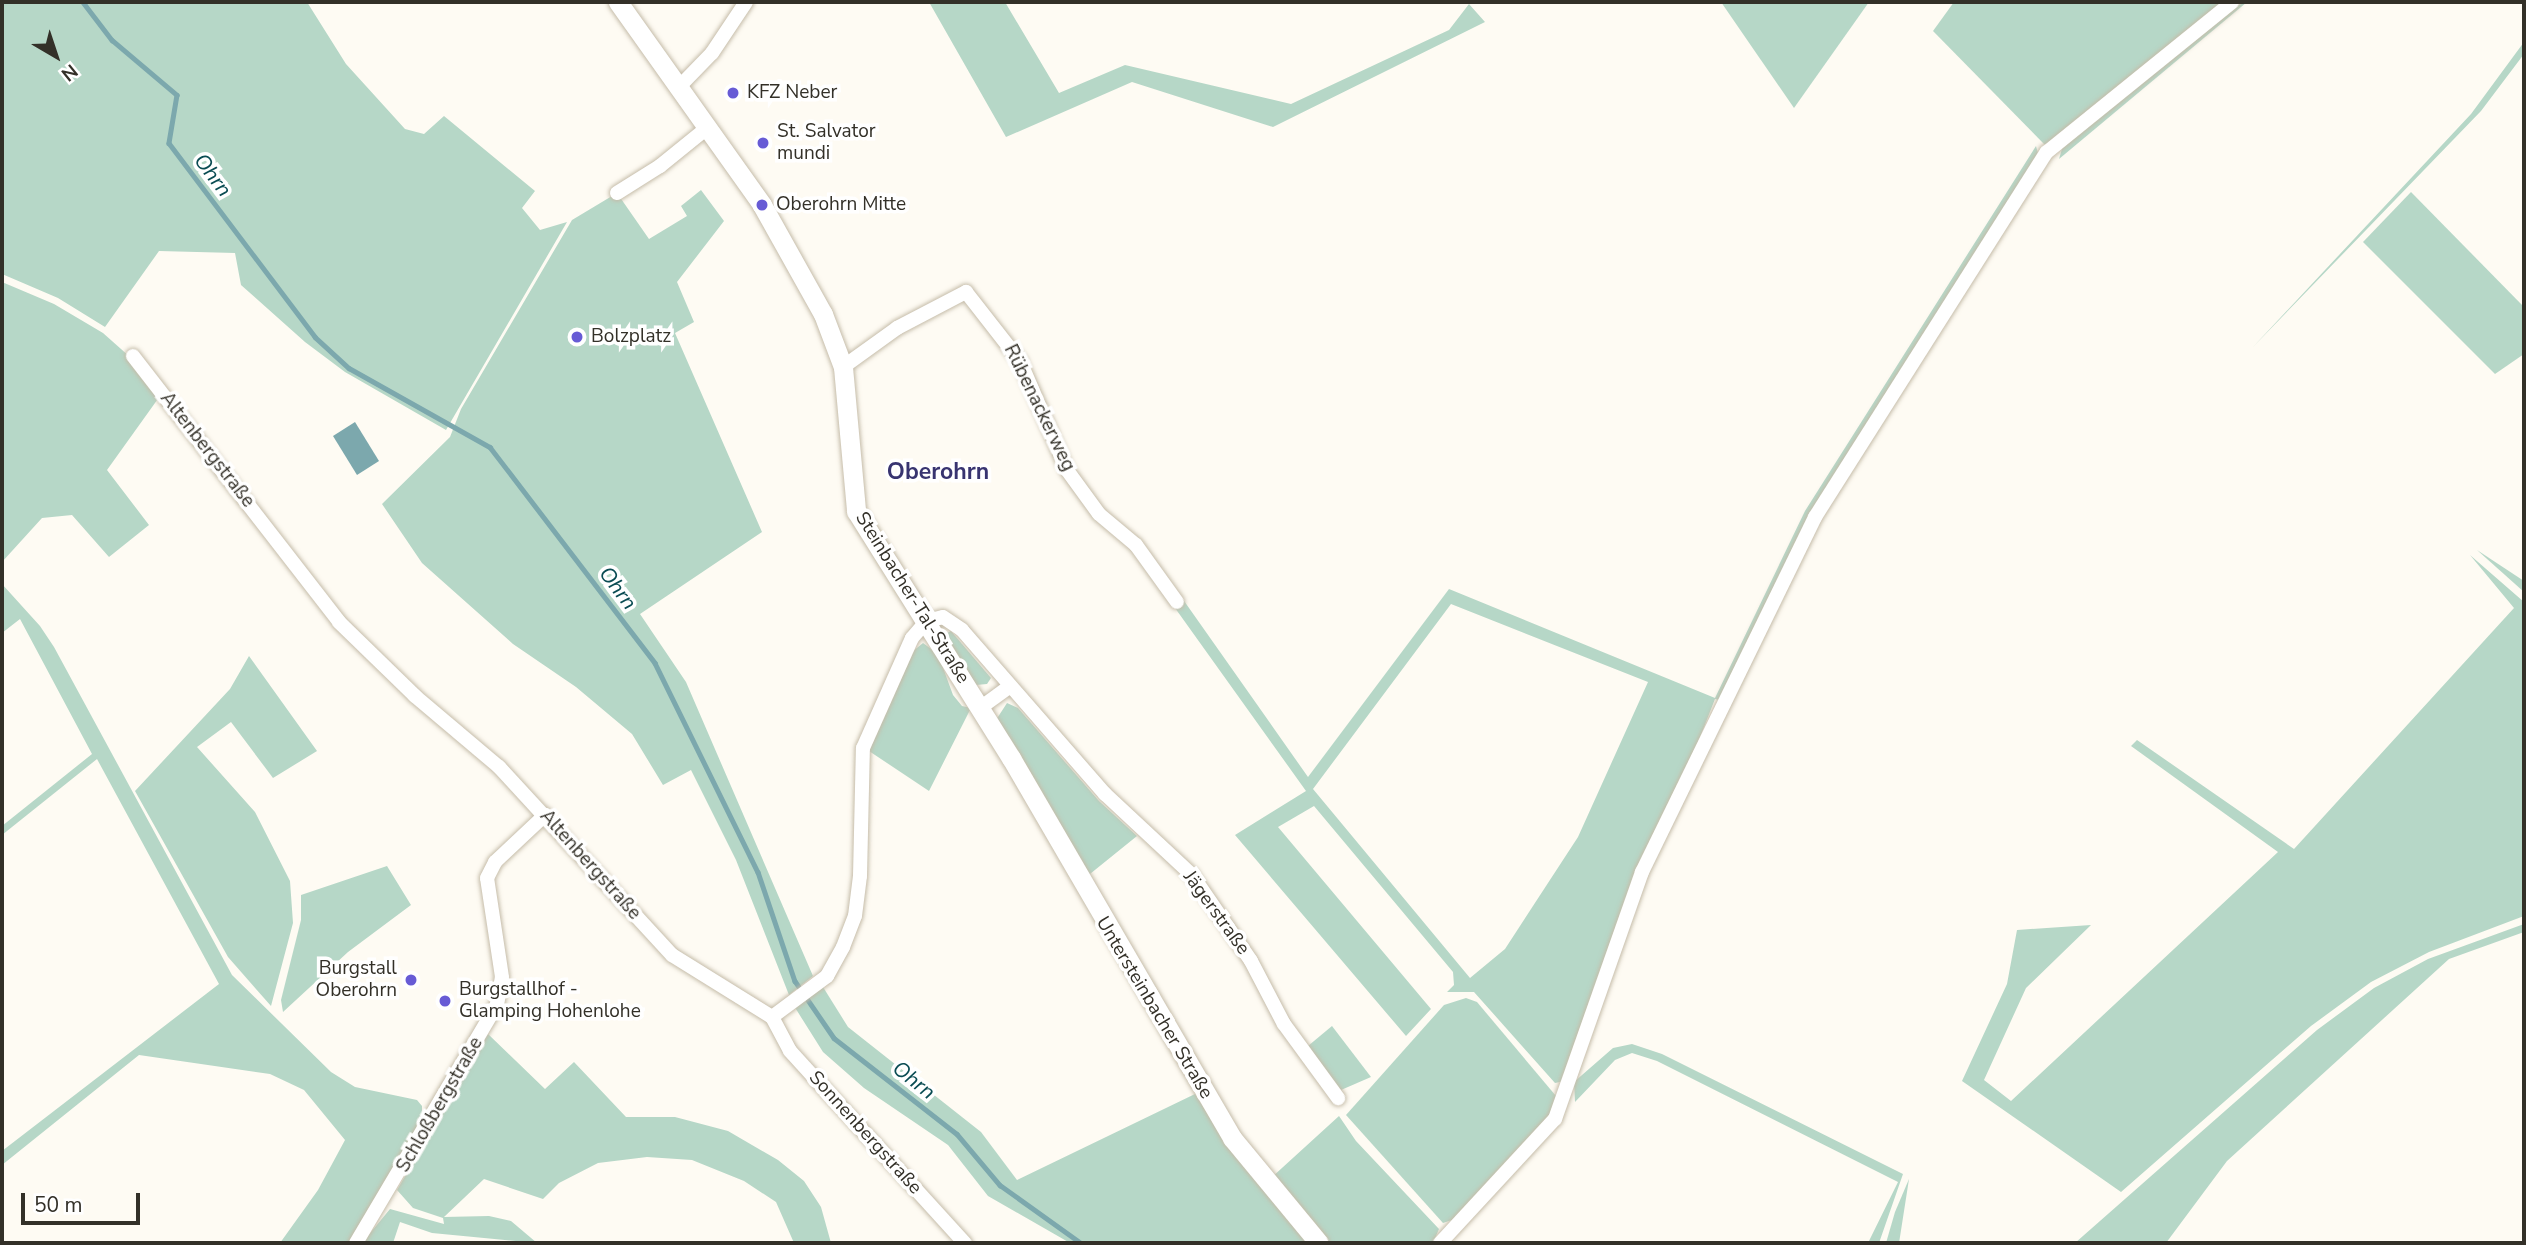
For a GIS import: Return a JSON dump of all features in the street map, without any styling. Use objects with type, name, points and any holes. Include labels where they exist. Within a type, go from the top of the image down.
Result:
[{"type":"main road","name":"Steinbacher-Tal-Straße","points":[[618,2],[762,205],[823,314],[843,367],[856,511],[1011,758]]},
{"type":"main road","name":"Untersteinbacher Straße","points":[[1011,758],[1232,1138],[1319,1243]]},
{"type":"street","points":[[679,87],[712,53],[746,2]]},
{"type":"street","points":[[1440,1243],[1555,1119],[1642,872],[1815,517],[2047,152],[2231,2]]},
{"type":"street","points":[[617,192],[660,166],[708,128]]},
{"type":"street","name":"Rübenackerweg","points":[[843,367],[897,328],[966,292],[1020,361],[1068,470],[1099,514],[1136,545],[1177,602]]},
{"type":"street","name":"Altenbergstraße","points":[[133,356],[339,622],[545,815],[672,955],[772,1017]]},
{"type":"street","name":"Jägerstraße","points":[[927,621],[943,617],[951,620],[1105,794],[1192,875],[1251,961],[1284,1024],[1338,1098]]},
{"type":"street","points":[[772,1017],[827,976],[855,916],[863,748],[896,669],[927,621]]},
{"type":"street","points":[[979,708],[1009,687]]},
{"type":"street","name":"Schloßbergstraße","points":[[356,1243],[380,1209],[438,1101],[497,1005],[502,976],[487,878],[495,862],[545,815]]},
{"type":"street","name":"Sonnenbergstraße","points":[[772,1017],[790,1051],[869,1133],[965,1243]]},
{"type":"green space","points":[[2,2],[307,2],[346,64],[405,129],[424,134],[444,116],[535,191],[522,208],[540,230],[567,222],[446,430],[345,372],[305,342],[241,285],[235,253],[159,251],[105,327],[58,298],[2,274]]},
{"type":"green space","points":[[929,2],[1005,2],[1059,93],[1125,65],[1291,104],[1449,30],[1469,4],[1485,22],[1273,127],[1132,82],[1006,137]]},
{"type":"green space","points":[[1721,2],[1869,2],[1794,108]]},
{"type":"green space","points":[[1954,2],[2226,2],[2052,144],[2044,144],[1933,31]]},
{"type":"green space","points":[[2247,2],[2059,159],[2064,142],[2231,8]]},
{"type":"green space","points":[[2524,42],[2524,54],[2481,111],[2252,348],[2471,114]]},
{"type":"green space","points":[[2036,146],[2039,157],[1812,516],[1720,700],[1715,699],[1565,1081],[1555,1083],[1474,992],[1447,992],[1454,985],[1453,972],[1314,806],[1278,827],[1431,1009],[1406,1036],[1235,835],[1306,791],[1160,587],[1170,581],[1308,777],[1449,589],[1715,698],[1805,511]],"holes":[[[1451,604],[1648,682],[1578,837],[1505,949],[1470,978],[1313,789]]]},
{"type":"green space","points":[[701,190],[724,221],[677,282],[694,322],[675,333],[762,532],[640,614],[686,682],[813,976],[789,995],[736,860],[691,770],[663,785],[632,734],[576,687],[513,644],[422,563],[382,504],[450,437],[461,409],[572,220],[617,193],[649,239],[687,216],[681,206]]},
{"type":"green space","points":[[2411,192],[2524,307],[2524,354],[2495,374],[2363,242]]},
{"type":"green space","points":[[2,282],[54,304],[103,333],[130,357],[160,396],[107,470],[149,525],[109,557],[72,515],[42,518],[2,562]]},
{"type":"green space","points":[[2477,550],[2524,581],[2524,592]]},
{"type":"green space","points":[[2470,555],[2524,602],[2524,916],[2429,952],[2371,982],[2311,1026],[2121,1192],[1962,1081],[2007,984],[2017,930],[2091,925],[2026,988],[1984,1080],[2011,1101],[2278,852],[2131,746],[2137,740],[2294,849],[2514,608]]},
{"type":"green space","points":[[2,584],[40,626],[54,647],[232,975],[331,1072],[355,1087],[417,1100],[422,1106],[422,1116],[383,1193],[349,1243],[280,1243],[318,1190],[345,1140],[304,1090],[270,1074],[139,1055],[2,1165],[2,1151],[219,984],[97,759],[2,835],[2,826],[92,754],[20,619],[2,633]]},
{"type":"green space","points":[[951,631],[991,678],[987,684],[976,685],[945,634]]},
{"type":"green space","points":[[923,643],[938,654],[953,695],[962,706],[971,708],[929,791],[869,751],[912,652]]},
{"type":"green space","points":[[249,656],[317,751],[273,778],[231,722],[197,747],[255,812],[290,881],[293,923],[271,1006],[228,957],[135,791],[230,689]]},
{"type":"green space","points":[[1007,703],[1018,708],[1099,801],[1137,836],[1085,878],[996,720]]},
{"type":"green space","points":[[387,866],[411,905],[348,952],[283,1012],[281,1000],[301,920],[301,895]]},
{"type":"green space","points":[[2524,924],[2524,932],[2449,959],[2227,1161],[2166,1243],[2075,1243],[2317,1030],[2374,988],[2428,959]]},
{"type":"green space","points":[[823,987],[848,1027],[981,1132],[1017,1180],[1195,1094],[1227,1144],[1309,1243],[1070,1243],[988,1196],[948,1145],[864,1088],[823,1052],[794,1006]]},
{"type":"green space","points":[[1466,998],[1477,1002],[1556,1096],[1550,1118],[1458,1218],[1443,1223],[1346,1115],[1444,1005]]},
{"type":"green space","points":[[1332,1026],[1371,1077],[1341,1090],[1308,1046]]},
{"type":"green space","points":[[488,1034],[545,1089],[574,1062],[626,1117],[675,1117],[728,1131],[778,1160],[804,1181],[821,1207],[831,1243],[794,1243],[776,1202],[744,1181],[692,1160],[647,1157],[598,1163],[559,1183],[543,1199],[484,1179],[444,1217],[489,1216],[511,1221],[537,1243],[432,1233],[400,1222],[393,1243],[362,1243],[390,1209],[444,1224],[443,1218],[413,1208],[397,1190]]},
{"type":"green space","points":[[1632,1044],[1662,1054],[1903,1174],[1879,1243],[1868,1243],[1898,1182],[1657,1061],[1632,1053],[1615,1060],[1575,1102],[1574,1082],[1613,1048]]},
{"type":"green space","points":[[1339,1116],[1356,1141],[1439,1229],[1433,1243],[1329,1243],[1271,1178]]},
{"type":"green space","points":[[1909,1179],[1899,1243],[1886,1243],[1895,1212]]},
{"type":"water","points":[[355,422],[379,461],[357,475],[333,436]]},
{"type":"waterway","name":"Ohrn","points":[[83,2],[112,40],[177,95],[169,143],[315,337],[349,368],[490,447],[655,663],[758,872],[795,981],[834,1038],[957,1134],[1000,1185],[1081,1243]]},
{"type":"place","name":"KFZ Neber","points":[[733,93]]},
{"type":"place","name":"St. Salvator mundi","points":[[763,143]]},
{"type":"place","name":"Oberohrn Mitte","points":[[762,205]]},
{"type":"place","name":"Bolzplatz","points":[[577,337]]},
{"type":"place","name":"Burgstall Oberohrn","points":[[411,980]]},
{"type":"place","name":"Burgstallhof - Glamping Hohenlohe","points":[[445,1001]]},
{"type":"district","name":"Oberohrn","points":[[938,472]]}]
